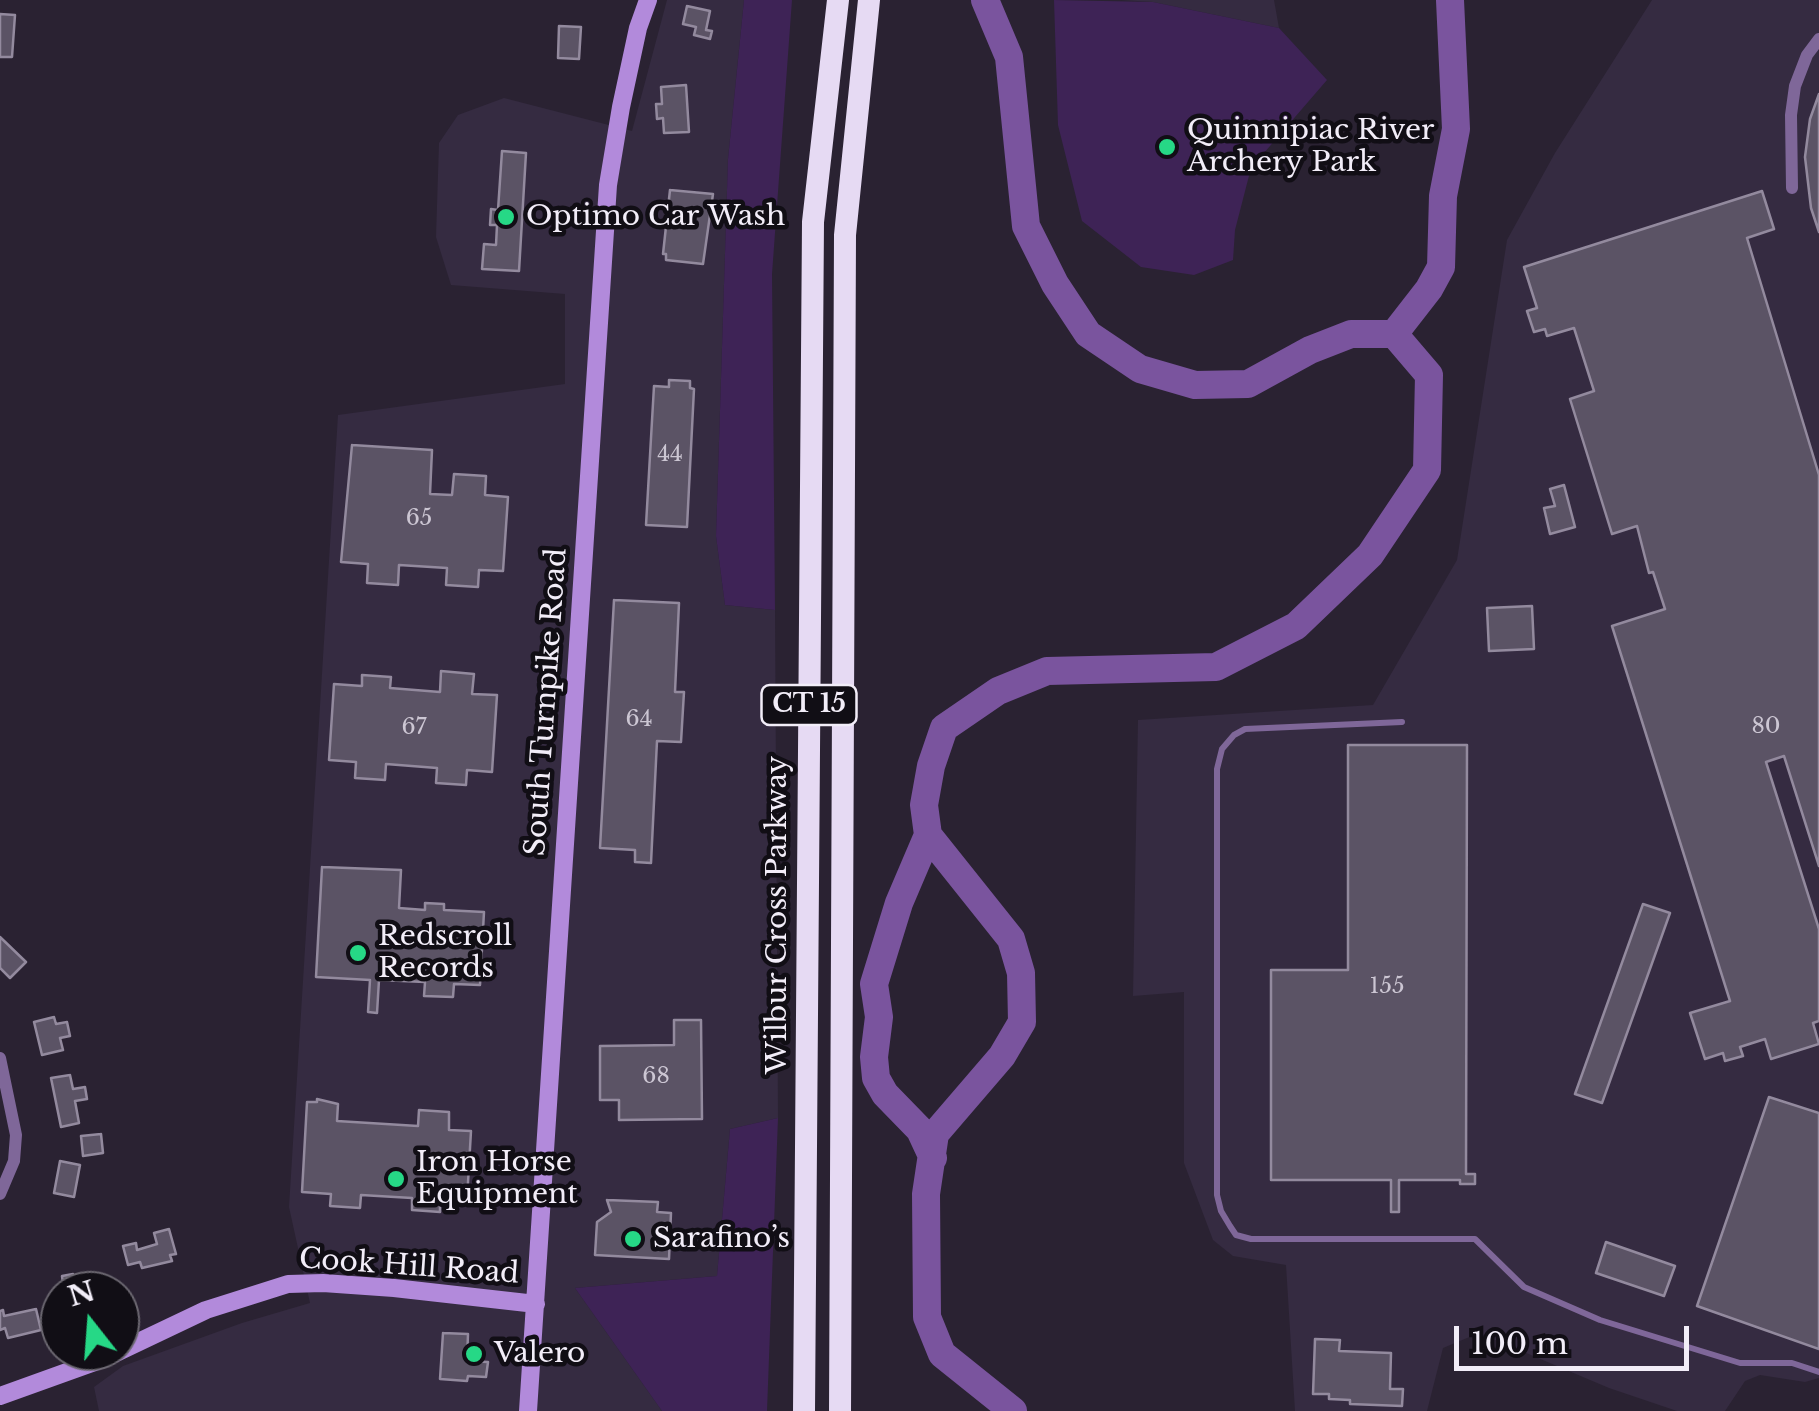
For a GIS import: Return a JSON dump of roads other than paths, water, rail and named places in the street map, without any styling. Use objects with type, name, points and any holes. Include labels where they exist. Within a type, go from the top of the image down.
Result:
[{"type":"highway","points":[[828,0],[831,56]]},
{"type":"highway","name":"Wilbur Cross Parkway","points":[[804,1411],[813,222],[838,0]]},
{"type":"highway","name":"CT 15","points":[[840,1411],[845,235],[869,0]]},
{"type":"main road","name":"South Turnpike Road","points":[[528,1411],[608,185],[638,28],[648,0]]},
{"type":"main road","name":"Cook Hill Road","points":[[0,1396],[62,1376],[206,1310],[288,1284],[376,1287],[536,1304]]},
{"type":"street","points":[[1792,188],[1790,115],[1795,86],[1807,55],[1819,39]]},
{"type":"street","points":[[0,1058],[16,1135],[14,1161],[0,1194]]},
{"type":"lane","points":[[1402,722],[1244,730],[1222,749],[1216,769],[1216,1195],[1230,1226],[1236,1234],[1251,1239],[1474,1238],[1524,1287],[1600,1320],[1740,1363],[1792,1364],[1819,1372]]},
{"type":"waterway","points":[[985,0],[1009,57],[1026,226],[1055,284],[1088,334],[1140,369],[1195,385],[1248,384],[1310,350],[1351,334],[1394,334],[1429,375],[1427,470],[1370,555],[1296,626],[1216,667],[1047,671],[998,691],[944,728],[931,766],[924,805],[928,835],[1011,939],[1021,973],[1022,1022],[1002,1056],[935,1134],[926,1194],[927,1317],[942,1354],[1013,1411]]},
{"type":"waterway","points":[[1394,334],[1441,267],[1443,196],[1456,129],[1450,0]]},
{"type":"waterway","points":[[928,835],[899,903],[874,984],[879,1017],[874,1057],[876,1078],[885,1094],[920,1130],[933,1158]]},
{"type":"place","name":"Quinnipiac River Archery Park","points":[[1167,147]]},
{"type":"place","name":"Optimo Car Wash","points":[[506,217]]},
{"type":"place","name":"Redscroll Records","points":[[358,953]]},
{"type":"place","name":"Iron Horse Equipment","points":[[396,1179]]},
{"type":"place","name":"Sarafino’s","points":[[633,1239]]},
{"type":"place","name":"Valero","points":[[474,1354]]}]
